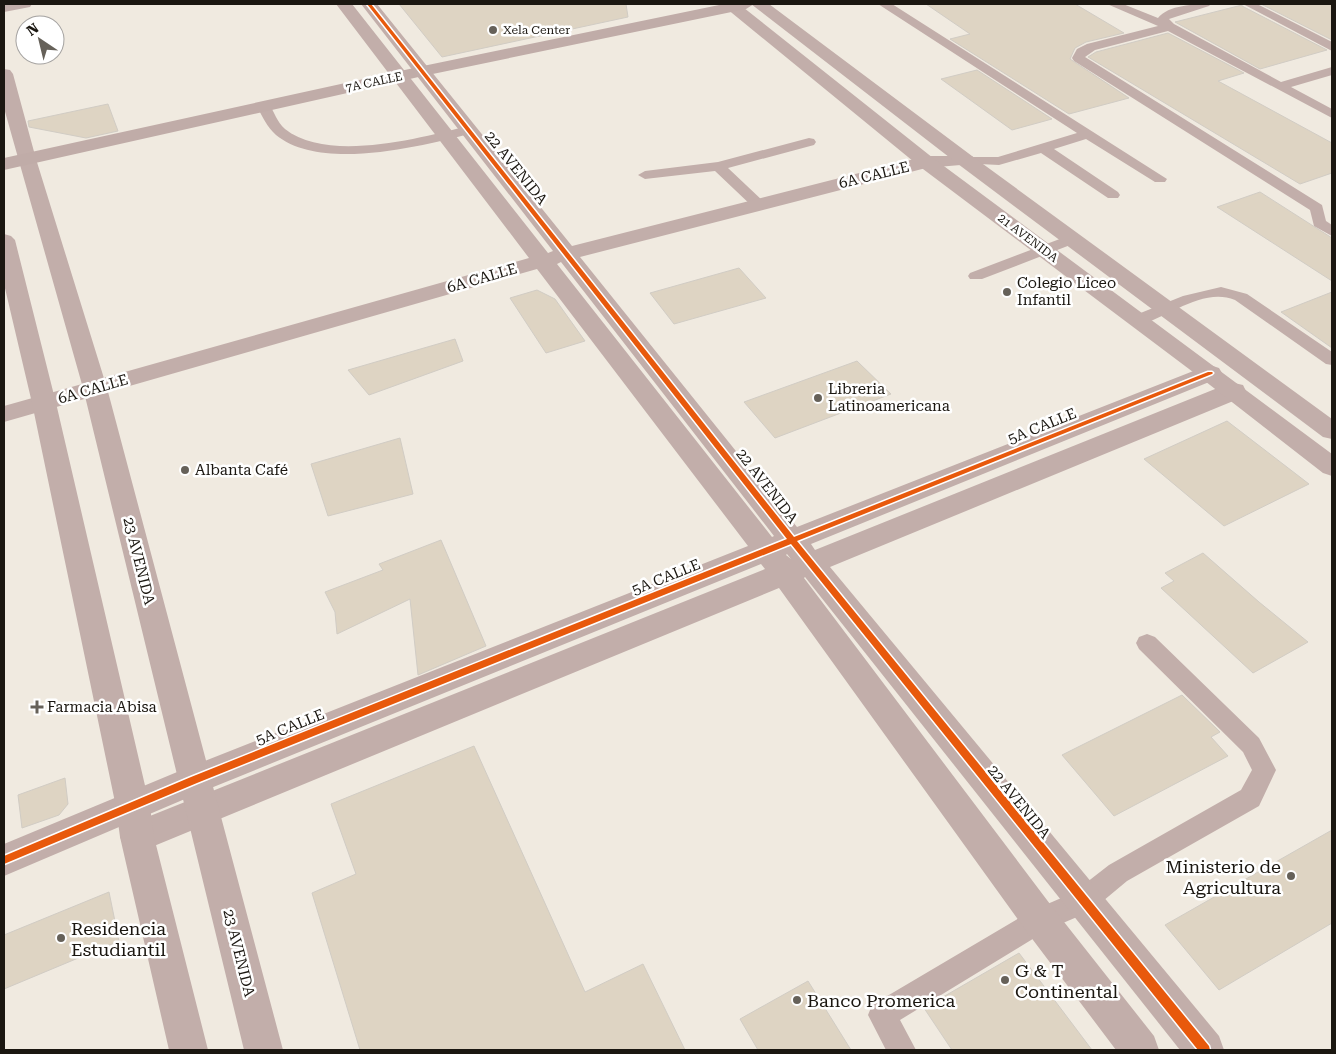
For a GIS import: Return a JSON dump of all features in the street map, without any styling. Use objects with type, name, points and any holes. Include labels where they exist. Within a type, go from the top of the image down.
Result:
[{"type":"main road","name":"7A CALLE","points":[[15,161],[736,5]]},
{"type":"street","points":[[4,8],[24,4]]},
{"type":"street","name":"22 AVENIDA","points":[[344,4],[411,74]]},
{"type":"street","name":"22 AVENIDA","points":[[369,4],[411,74],[788,557],[1082,902],[1204,1050]]},
{"type":"street","name":"21 AVENIDA","points":[[759,4],[965,160],[1332,431]]},
{"type":"street","name":"21 AVENIDA","points":[[736,5],[926,162],[1234,391],[1332,467]]},
{"type":"street","name":"23 AVENIDA","points":[[4,74],[15,161],[95,388],[264,1050]]},
{"type":"street","name":"6A CALLE","points":[[4,414],[555,257],[926,162],[965,160]]},
{"type":"street","points":[[4,240],[44,403],[135,822],[189,1050]]},
{"type":"street","name":"5A CALLE","points":[[135,822],[203,808],[788,557],[1210,373]]},
{"type":"street","name":"5A CALLE","points":[[135,822],[194,780],[1234,391]]},
{"type":"street","name":"22 AVENIDA","points":[[788,557],[1040,920],[1140,1050]]},
{"type":"street","points":[[4,860],[135,822]]},
{"type":"lane","points":[[884,4],[1160,179]]},
{"type":"lane","points":[[1113,4],[1170,27],[1332,114]]},
{"type":"lane","points":[[1170,27],[1163,20],[1166,15],[1205,4]]},
{"type":"lane","points":[[1249,4],[1332,47]]},
{"type":"lane","points":[[1170,27],[1091,47],[1081,52],[1078,58],[1316,208],[1319,223],[1332,231]]},
{"type":"lane","points":[[1280,86],[1332,71]]},
{"type":"lane","points":[[264,106],[272,122],[284,134],[315,146],[376,148],[456,133]]},
{"type":"lane","points":[[965,160],[992,162],[1088,134]]},
{"type":"lane","points":[[646,175],[718,166],[809,142]]},
{"type":"lane","points":[[1043,148],[1112,196]]},
{"type":"lane","points":[[718,166],[759,205]]},
{"type":"lane","points":[[1316,208],[1332,202]]},
{"type":"lane","points":[[976,276],[1073,239]]},
{"type":"lane","points":[[1139,320],[1217,291],[1228,292],[1241,297],[1332,360]]},
{"type":"lane","points":[[902,1050],[882,1014],[1040,920],[1082,902],[1118,873],[1250,798],[1264,770],[1251,745],[1147,643]]},
{"type":"building","name":"Xela Center","points":[[399,4],[626,4],[628,17],[442,57]]},
{"type":"building","points":[[926,4],[1075,4],[1124,33],[1086,42],[1075,48],[1070,59],[1129,98],[1069,114],[950,39],[970,34]]},
{"type":"building","points":[[1261,4],[1332,4],[1332,40]]},
{"type":"building","points":[[1242,5],[1327,50],[1260,69],[1175,22]]},
{"type":"building","points":[[1168,33],[1244,73],[1218,81],[1332,143],[1332,173],[1300,184],[1088,57],[1096,52]]},
{"type":"building","points":[[977,70],[1052,119],[1012,130],[941,79]]},
{"type":"building","points":[[108,104],[118,131],[86,138],[29,127],[28,121]]},
{"type":"building","points":[[1260,192],[1332,238],[1332,281],[1217,207]]},
{"type":"building","points":[[739,268],[766,298],[674,324],[650,293]]},
{"type":"building","points":[[537,290],[555,299],[585,341],[546,353],[510,298]]},
{"type":"building","points":[[1332,292],[1332,348],[1281,312]]},
{"type":"building","points":[[455,339],[463,361],[369,395],[348,370]]},
{"type":"building","name":"Libreria Latinoamericana","points":[[857,361],[891,394],[775,438],[744,402]]},
{"type":"building","points":[[1227,421],[1309,484],[1224,526],[1144,459]]},
{"type":"building","points":[[400,438],[413,494],[328,516],[311,464]]},
{"type":"building","points":[[441,540],[486,646],[418,675],[410,599],[337,634],[335,612],[325,592],[383,570],[379,564]]},
{"type":"building","points":[[1203,553],[1308,642],[1253,673],[1161,588],[1174,581],[1165,573]]},
{"type":"building","points":[[1182,695],[1220,732],[1211,737],[1228,756],[1114,816],[1062,755]]},
{"type":"building","points":[[474,746],[585,992],[643,964],[685,1050],[360,1050],[312,893],[356,874],[331,804]]},
{"type":"building","points":[[65,778],[68,804],[59,815],[22,828],[18,795]]},
{"type":"building","name":"Ministerio de Agricultura","points":[[1332,830],[1332,923],[1219,990],[1165,925]]},
{"type":"building","name":"Residencia Estudiantil","points":[[109,892],[119,941],[4,989],[4,935]]},
{"type":"building","name":"G & T Continental","points":[[1019,953],[1092,1050],[952,1050],[924,1008]]},
{"type":"building","name":"Banco Promerica","points":[[808,981],[851,1050],[758,1050],[740,1019]]},
{"type":"cycle path","points":[[369,4],[810,563],[1205,1050]]},
{"type":"cycle path","points":[[4,860],[194,780],[1210,373]]},
{"type":"place","name":"Xela Center","points":[[493,30]]},
{"type":"place","name":"Colegio Liceo Infantil","points":[[1007,292]]},
{"type":"place","name":"Libreria Latinoamericana","points":[[818,398]]},
{"type":"place","name":"Albanta Café","points":[[185,470]]},
{"type":"place","name":"Farmacia Abisa","points":[[37,707]]},
{"type":"place","name":"Ministerio de Agricultura","points":[[1291,876]]},
{"type":"place","name":"Residencia Estudiantil","points":[[61,938]]},
{"type":"place","name":"G & T Continental","points":[[1005,980]]},
{"type":"place","name":"Banco Promerica","points":[[797,1000]]}]
